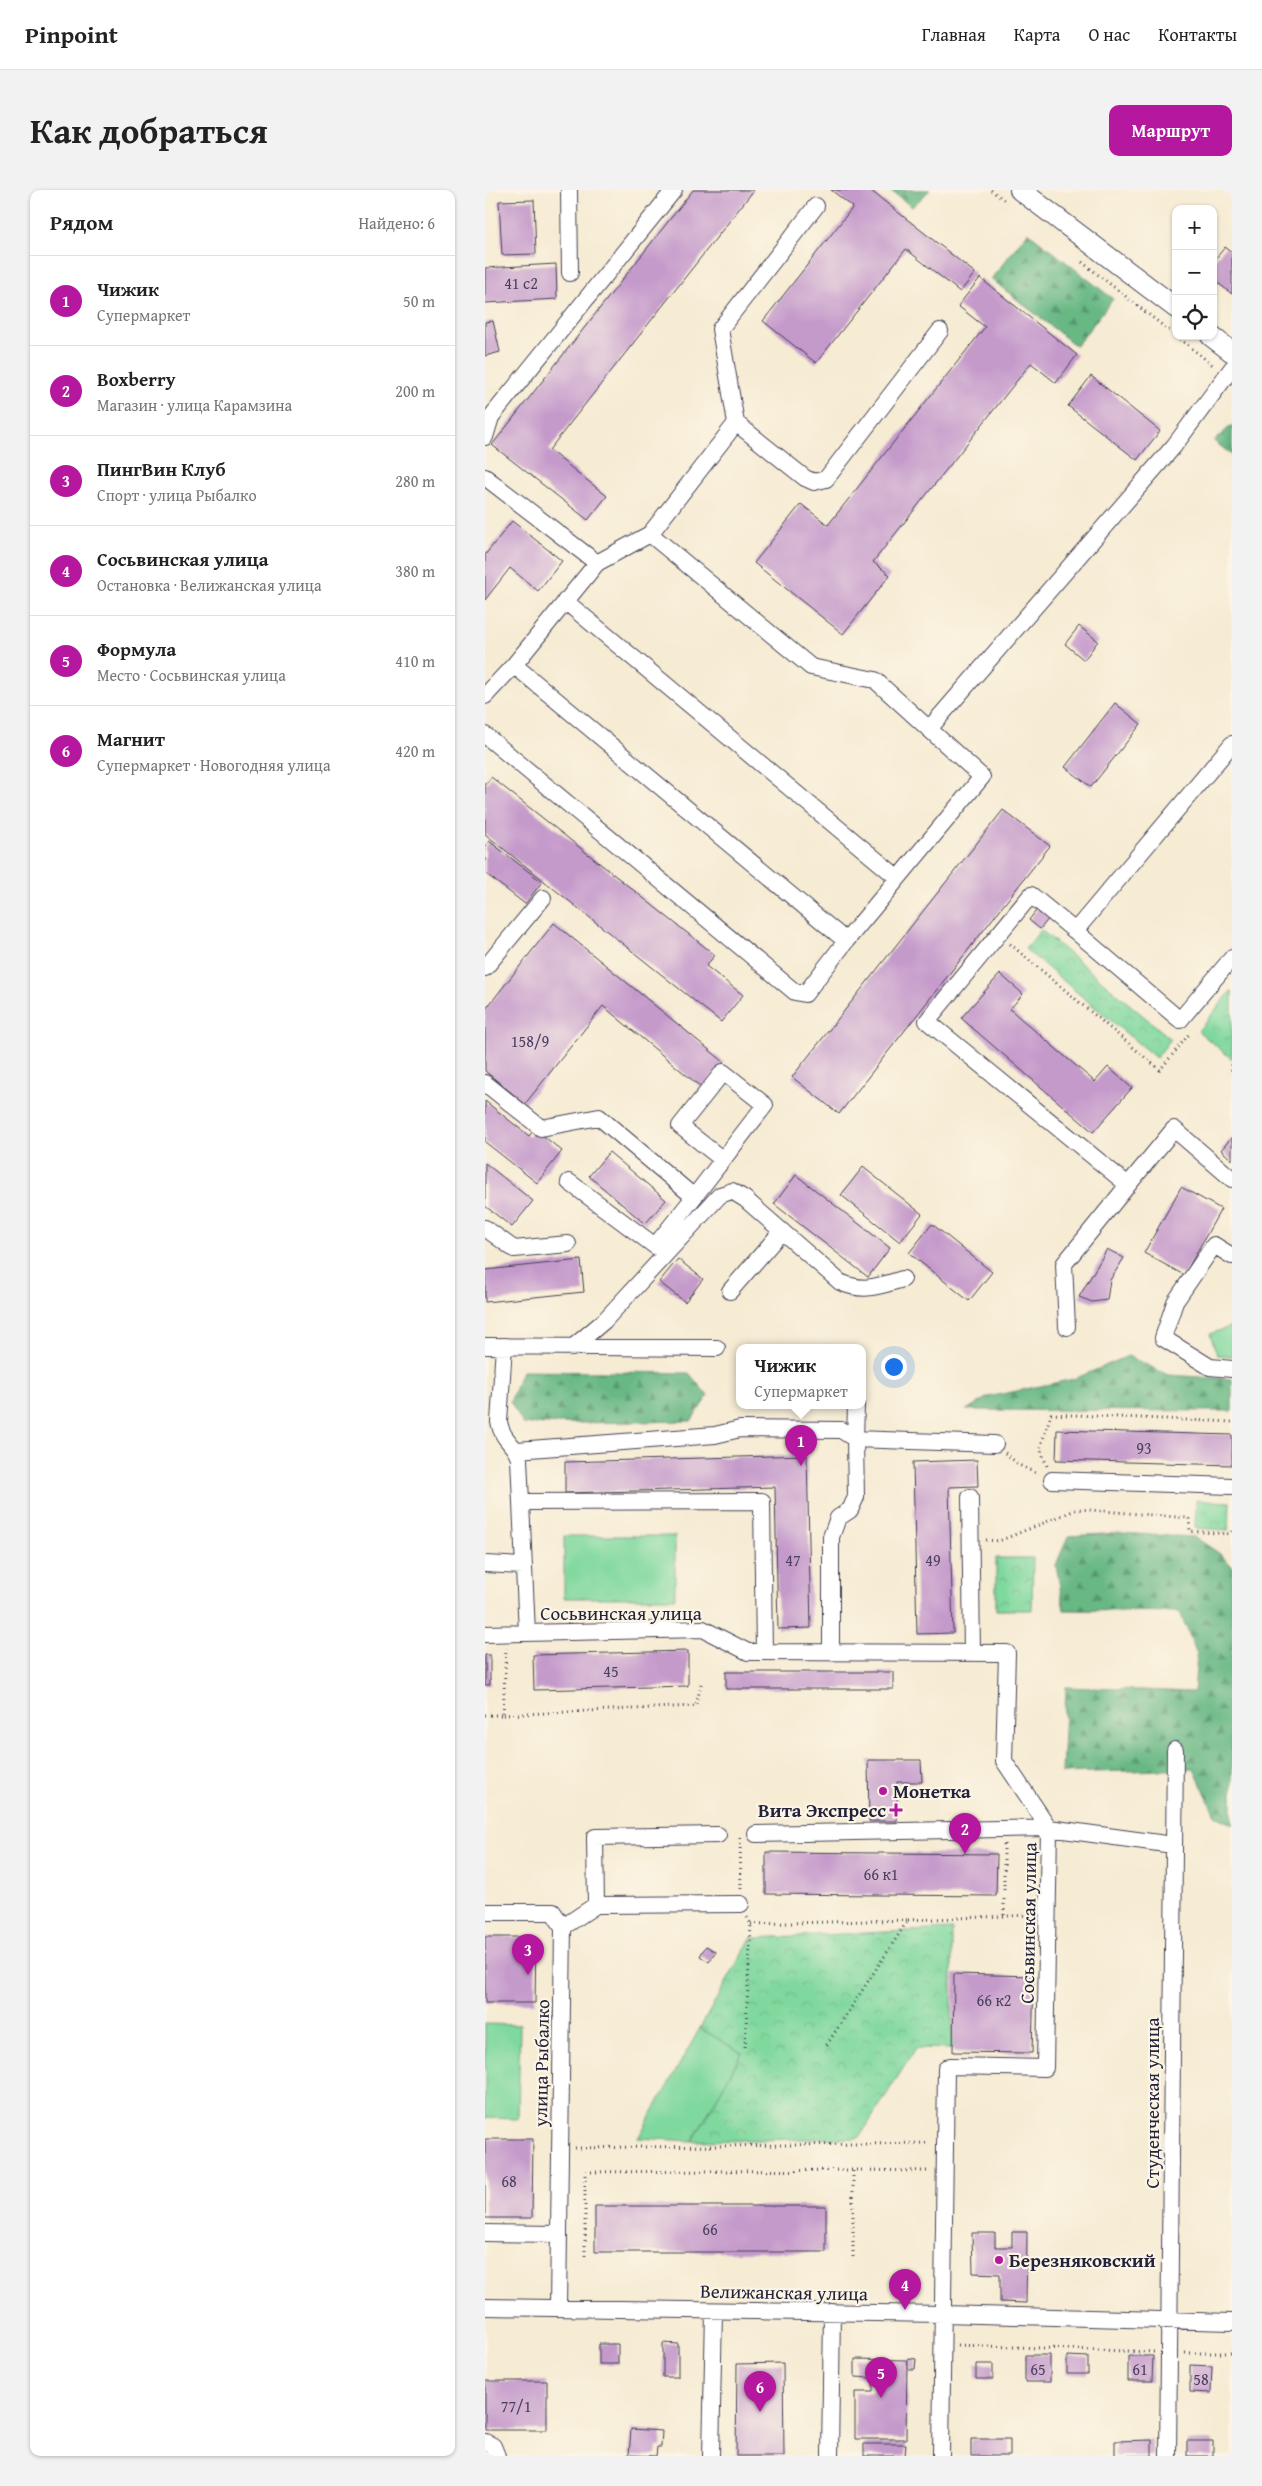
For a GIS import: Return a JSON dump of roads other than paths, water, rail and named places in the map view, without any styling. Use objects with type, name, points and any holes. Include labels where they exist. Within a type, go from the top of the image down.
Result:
[{"type":"main road","points":[[1020,190],[1172,305]]},
{"type":"main road","points":[[1216,340],[1232,352]]},
{"type":"street","points":[[569,190],[569,273]]},
{"type":"street","points":[[485,437],[491,417],[674,190]]},
{"type":"street","points":[[815,206],[720,329],[736,423],[805,478],[814,482],[826,479],[940,331]]},
{"type":"street","points":[[929,729],[1174,446],[1229,372]]},
{"type":"street","points":[[485,696],[514,665],[597,563],[650,534],[736,423]]},
{"type":"street","points":[[485,477],[597,563]]},
{"type":"street","points":[[485,735],[795,992],[805,994],[846,940],[982,778],[875,680],[811,667],[650,534]]},
{"type":"street","points":[[565,601],[898,878]]},
{"type":"street","points":[[514,665],[846,940]]},
{"type":"street","points":[[1075,931],[1232,744]]},
{"type":"street","points":[[1128,1185],[927,1021],[1031,895],[1180,1020],[1232,958]]},
{"type":"street","points":[[485,968],[543,898]]},
{"type":"street","points":[[569,1182],[655,1246],[723,1160],[765,1105],[723,1072],[680,1126],[723,1160]]},
{"type":"street","points":[[485,1083],[541,1128],[599,1117],[694,1197]]},
{"type":"street","points":[[1067,1327],[1064,1264],[1174,1130],[1232,1179]]},
{"type":"street","points":[[572,1348],[603,1321],[720,1195],[731,1191],[745,1199],[840,1282],[864,1289],[903,1279]]},
{"type":"street","points":[[485,1228],[514,1249],[568,1244]]},
{"type":"street","points":[[730,1291],[782,1231]]},
{"type":"street","points":[[1232,1256],[1214,1245],[1175,1302],[1163,1338],[1210,1367],[1232,1369]]},
{"type":"street","points":[[485,1346],[717,1348]]},
{"type":"street","points":[[503,1346],[499,1422],[501,1433],[508,1443],[517,1450],[715,1435],[740,1429],[841,1430],[855,1439],[995,1444]]},
{"type":"street","points":[[831,1652],[831,1537],[838,1518],[850,1510],[856,1497],[856,1409]]},
{"type":"street","points":[[517,1450],[522,1502],[527,1634]]},
{"type":"street","points":[[1052,1480],[1232,1486]]},
{"type":"street","points":[[970,1497],[972,1653]]},
{"type":"street","points":[[522,1502],[762,1501],[764,1652]]},
{"type":"street","points":[[485,1564],[523,1566]]},
{"type":"street","name":"Сосьвинская улица","points":[[485,1634],[703,1629],[747,1652],[1007,1653],[1004,1761],[1049,1828],[1045,2068],[949,2066],[947,2069],[941,2456]]},
{"type":"street","name":"Студенческая улица","points":[[1168,2456],[1175,1750]]},
{"type":"street","points":[[756,1834],[1049,1828],[1173,1845]]},
{"type":"street","points":[[596,1905],[595,1837],[718,1835]]},
{"type":"street","points":[[485,1912],[553,1912],[563,1927],[596,1905],[741,1904]]},
{"type":"street","name":"улица Рыбалко","points":[[558,2308],[563,1927]]},
{"type":"street","points":[[485,2233],[559,2234]]},
{"type":"street","name":"Велижанская улица","points":[[485,2306],[943,2314],[1232,2322]]},
{"type":"street","points":[[711,2456],[714,2311]]},
{"type":"street","points":[[830,2456],[832,2312]]},
{"type":"street","points":[[485,2442],[493,2446],[497,2456]]},
{"type":"place","name":"Чижик","points":[[801,1466]]},
{"type":"place","name":"Монетка","points":[[883,1791]]},
{"type":"place","name":"Вита Экспресс","points":[[896,1810]]},
{"type":"place","name":"Boxberry","points":[[965,1854]]},
{"type":"place","name":"ПингВин Клуб","points":[[528,1975]]},
{"type":"place","name":"Березняковский","points":[[999,2260]]},
{"type":"place","name":"Сосьвинская улица","points":[[905,2310]]},
{"type":"place","name":"Формула","points":[[881,2398]]},
{"type":"place","name":"Магнит","points":[[760,2412]]}]
